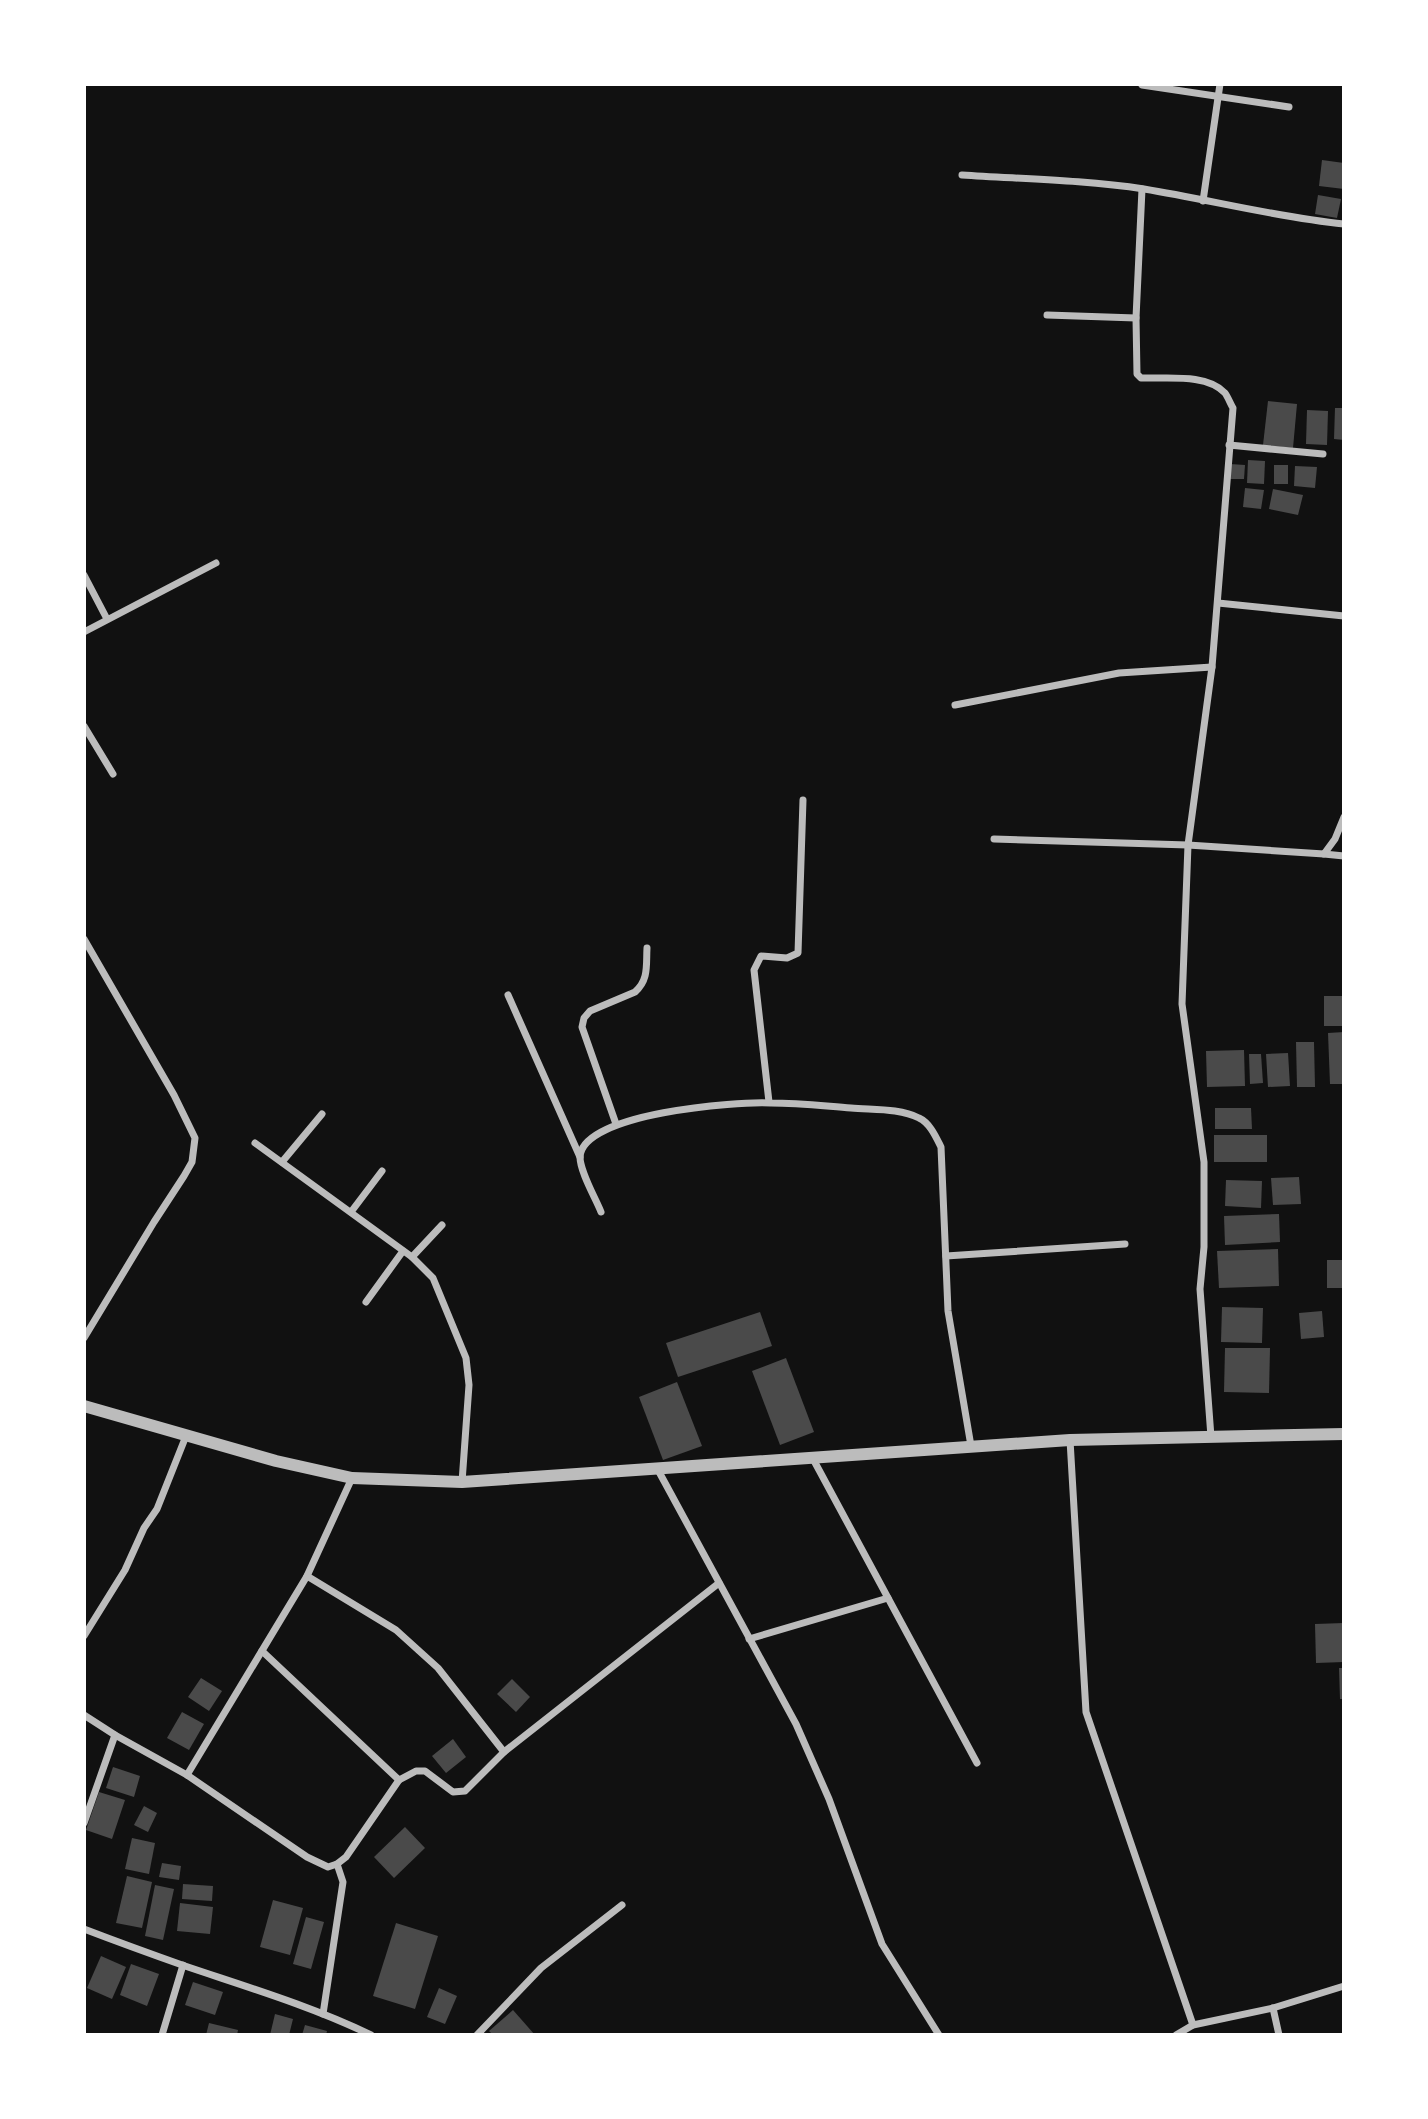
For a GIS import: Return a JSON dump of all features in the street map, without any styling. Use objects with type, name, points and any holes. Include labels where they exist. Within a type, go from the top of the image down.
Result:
[{"type":"street","points":[[1203,201],[1220,84]]},
{"type":"street","points":[[1142,85],[1289,107]]},
{"type":"street","points":[[962,176],[1142,189],[1307,220],[1344,224]]},
{"type":"street","points":[[1142,189],[1136,318],[1137,374],[1141,378],[1204,380],[1225,393],[1233,408],[1212,667],[1188,845],[1182,1004],[1205,1162],[1205,1247],[1200,1289],[1211,1438]]},
{"type":"street","points":[[1047,315],[1136,318]]},
{"type":"street","points":[[1229,445],[1323,454]]},
{"type":"street","points":[[84,632],[216,563]]},
{"type":"street","points":[[84,575],[107,619]]},
{"type":"street","points":[[1218,603],[1344,616]]},
{"type":"street","points":[[955,705],[1119,673],[1212,667]]},
{"type":"street","points":[[84,726],[113,774]]},
{"type":"street","points":[[769,1102],[754,970],[761,957],[788,958],[798,953],[803,800]]},
{"type":"street","points":[[1324,854],[1335,839],[1344,817]]},
{"type":"street","points":[[994,839],[1188,845],[1344,856]]},
{"type":"street","points":[[84,939],[174,1095],[195,1139],[192,1162],[84,1338]]},
{"type":"street","points":[[616,1124],[582,1027],[590,1010],[635,992],[646,981],[647,948]]},
{"type":"street","points":[[508,995],[580,1157],[601,1212]]},
{"type":"street","points":[[580,1157],[591,1138],[616,1124],[694,1107],[769,1102],[900,1112],[921,1118],[933,1131],[941,1147],[948,1311],[971,1446]]},
{"type":"street","points":[[282,1162],[322,1114]]},
{"type":"street","points":[[255,1143],[412,1257],[433,1278],[466,1358],[469,1385],[461,1482]]},
{"type":"street","points":[[351,1212],[382,1171]]},
{"type":"street","points":[[412,1257],[442,1225]]},
{"type":"street","points":[[946,1255],[1125,1244]]},
{"type":"street","points":[[366,1302],[403,1251]]},
{"type":"street","points":[[84,1406],[276,1461],[352,1478],[461,1482],[1070,1440],[1344,1434]]},
{"type":"street","points":[[84,1636],[125,1570],[144,1528],[157,1509],[186,1436]]},
{"type":"street","points":[[1070,1440],[1087,1712],[1193,2025]]},
{"type":"street","points":[[811,1457],[976,1763]]},
{"type":"street","points":[[658,1470],[796,1724],[824,1787],[882,1944],[939,2035]]},
{"type":"street","points":[[187,1775],[307,1576],[352,1478]]},
{"type":"street","points":[[307,1576],[396,1630],[438,1668],[504,1752]]},
{"type":"street","points":[[84,1715],[187,1775],[307,1857],[328,1867],[346,1857],[399,1780],[416,1771],[425,1771],[453,1792],[464,1791],[504,1752],[719,1583]]},
{"type":"street","points":[[749,1639],[888,1598]]},
{"type":"street","points":[[262,1651],[399,1780]]},
{"type":"street","points":[[84,1823],[115,1735]]},
{"type":"street","points":[[323,2014],[343,1882],[337,1864]]},
{"type":"street","points":[[477,2035],[541,1968],[622,1905]]},
{"type":"street","points":[[84,1929],[273,1995],[371,2035]]},
{"type":"street","points":[[162,2035],[183,1965]]},
{"type":"street","points":[[1176,2035],[1193,2025],[1273,2008],[1344,1986]]},
{"type":"street","points":[[1273,2008],[1279,2035]]},
{"type":"building","points":[[1322,160],[1344,163],[1344,189],[1319,186]]},
{"type":"building","points":[[1318,195],[1341,199],[1337,218],[1315,214]]},
{"type":"building","points":[[1268,401],[1297,404],[1293,448],[1263,445]]},
{"type":"building","points":[[1335,408],[1344,408],[1344,440],[1334,439]]},
{"type":"building","points":[[1307,410],[1328,411],[1327,445],[1306,444]]},
{"type":"building","points":[[1248,460],[1265,461],[1264,484],[1247,483]]},
{"type":"building","points":[[1230,464],[1245,465],[1244,479],[1229,479]]},
{"type":"building","points":[[1274,465],[1288,465],[1288,484],[1274,484]]},
{"type":"building","points":[[1295,466],[1317,467],[1315,488],[1294,486]]},
{"type":"building","points":[[1245,488],[1264,490],[1261,509],[1243,507]]},
{"type":"building","points":[[1273,489],[1303,495],[1298,515],[1269,509]]},
{"type":"building","points":[[1324,996],[1344,996],[1344,1026],[1324,1026]]},
{"type":"building","points":[[1344,1032],[1344,1084],[1330,1084],[1328,1033]]},
{"type":"building","points":[[1296,1042],[1314,1042],[1315,1087],[1297,1087]]},
{"type":"building","points":[[1244,1050],[1245,1086],[1207,1087],[1206,1051]]},
{"type":"building","points":[[1288,1053],[1290,1086],[1268,1087],[1266,1054]]},
{"type":"building","points":[[1249,1054],[1261,1054],[1263,1083],[1250,1084]]},
{"type":"building","points":[[1215,1108],[1251,1108],[1252,1129],[1215,1129]]},
{"type":"building","points":[[1214,1135],[1267,1135],[1267,1162],[1214,1162]]},
{"type":"building","points":[[1299,1177],[1301,1204],[1273,1205],[1271,1178]]},
{"type":"building","points":[[1226,1180],[1262,1181],[1261,1208],[1225,1206]]},
{"type":"building","points":[[1279,1214],[1280,1242],[1225,1245],[1224,1216]]},
{"type":"building","points":[[1278,1249],[1279,1286],[1219,1288],[1217,1251]]},
{"type":"building","points":[[1327,1260],[1344,1260],[1344,1288],[1327,1288]]},
{"type":"building","points":[[1222,1307],[1263,1308],[1262,1343],[1221,1342]]},
{"type":"building","points":[[1322,1311],[1324,1337],[1301,1339],[1299,1313]]},
{"type":"building","points":[[760,1312],[772,1346],[678,1377],[666,1343]]},
{"type":"building","points":[[1225,1348],[1270,1348],[1269,1393],[1224,1392]]},
{"type":"building","points":[[786,1358],[814,1432],[780,1445],[752,1371]]},
{"type":"building","points":[[677,1382],[702,1446],[663,1460],[639,1397]]},
{"type":"building","points":[[1344,1623],[1344,1662],[1316,1663],[1315,1624]]},
{"type":"building","points":[[1339,1668],[1344,1668],[1344,1699],[1340,1699]]},
{"type":"building","points":[[201,1678],[222,1691],[209,1711],[188,1697]]},
{"type":"building","points":[[512,1679],[530,1697],[516,1712],[497,1694]]},
{"type":"building","points":[[182,1712],[204,1724],[189,1750],[167,1738]]},
{"type":"building","points":[[453,1739],[466,1757],[446,1773],[432,1756]]},
{"type":"building","points":[[113,1767],[140,1776],[134,1797],[106,1788]]},
{"type":"building","points":[[99,1792],[125,1800],[112,1839],[86,1830]]},
{"type":"building","points":[[144,1806],[157,1813],[148,1832],[134,1825]]},
{"type":"building","points":[[405,1827],[425,1848],[394,1878],[374,1857]]},
{"type":"building","points":[[132,1838],[155,1843],[149,1874],[125,1869]]},
{"type":"building","points":[[162,1863],[181,1866],[179,1880],[159,1877]]},
{"type":"building","points":[[127,1876],[152,1882],[142,1928],[116,1923]]},
{"type":"building","points":[[183,1884],[213,1886],[212,1901],[182,1899]]},
{"type":"building","points":[[155,1885],[174,1889],[163,1940],[145,1936]]},
{"type":"building","points":[[273,1900],[303,1908],[290,1955],[260,1947]]},
{"type":"building","points":[[180,1903],[213,1907],[210,1934],[177,1931]]},
{"type":"building","points":[[306,1917],[324,1922],[311,1969],[293,1964]]},
{"type":"building","points":[[396,1923],[438,1936],[415,2009],[373,1996]]},
{"type":"building","points":[[101,1956],[126,1967],[112,1999],[87,1988]]},
{"type":"building","points":[[131,1964],[159,1974],[147,2006],[120,1995]]},
{"type":"building","points":[[193,1982],[223,1992],[215,2015],[185,2005]]},
{"type":"building","points":[[439,1988],[457,1996],[445,2024],[427,2017]]},
{"type":"building","points":[[513,2010],[535,2035],[493,2035],[489,2031]]},
{"type":"building","points":[[275,2014],[293,2019],[289,2035],[270,2035]]},
{"type":"building","points":[[209,2023],[238,2030],[237,2035],[206,2035]]},
{"type":"building","points":[[305,2025],[327,2031],[326,2035],[302,2035]]}]
